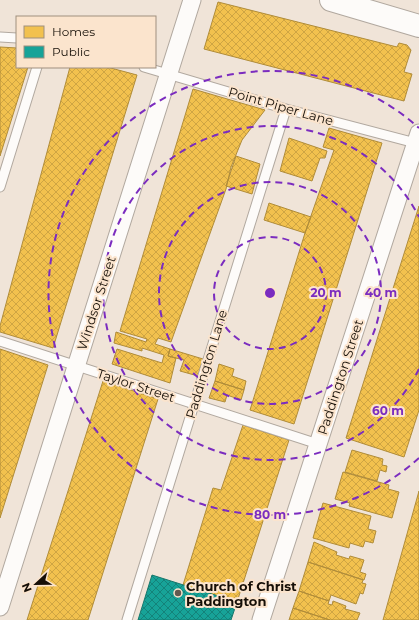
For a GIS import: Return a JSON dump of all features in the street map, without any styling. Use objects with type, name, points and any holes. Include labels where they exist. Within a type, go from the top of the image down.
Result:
[{"type":"street","name":"Windsor Street","points":[[0,607],[192,0]]},
{"type":"street","points":[[331,0],[419,26]]},
{"type":"street","name":"Paddington Street","points":[[261,620],[418,140]]},
{"type":"lane","points":[[0,36],[16,38]]},
{"type":"lane","points":[[0,187],[37,68]]},
{"type":"lane","name":"Point Piper Lane","points":[[148,68],[286,109],[418,140]]},
{"type":"lane","name":"Paddington Lane","points":[[127,620],[286,109]]},
{"type":"lane","name":"Taylor Street","points":[[0,341],[318,444]]},
{"type":"building: Homes","points":[[218,2],[397,47],[399,43],[407,45],[411,50],[404,72],[412,74],[404,101],[204,49]]},
{"type":"building: Homes","points":[[0,47],[16,48],[16,68],[28,68],[0,156]]},
{"type":"building: Homes","points":[[70,68],[111,68],[137,75],[53,348],[0,332],[0,326]]},
{"type":"building: Homes","points":[[193,89],[265,110],[242,140],[231,167],[226,189],[171,342],[158,338],[155,344],[170,349],[168,356],[176,358],[170,383],[112,364],[117,349],[162,363],[164,355],[142,348],[142,351],[114,343],[116,332],[146,342],[147,339],[120,331]]},
{"type":"building: Homes","points":[[329,128],[382,143],[294,424],[250,410],[305,233],[334,150],[323,147]]},
{"type":"building: Homes","points":[[289,138],[327,151],[325,158],[320,158],[312,181],[280,171]]},
{"type":"building: Homes","points":[[236,156],[260,164],[252,194],[226,186]]},
{"type":"building: Homes","points":[[269,203],[311,217],[305,233],[264,220]]},
{"type":"building: Homes","points":[[419,206],[419,410],[404,457],[346,438]]},
{"type":"building: Homes","points":[[0,349],[48,365],[0,518]]},
{"type":"building: Homes","points":[[170,349],[203,359],[198,376],[180,371],[184,360],[168,356]]},
{"type":"building: Homes","points":[[219,364],[234,369],[232,376],[246,381],[244,390],[215,381]]},
{"type":"building: Homes","points":[[103,381],[158,399],[88,620],[27,620]]},
{"type":"building: Homes","points":[[215,381],[244,390],[241,400],[227,395],[225,402],[209,398]]},
{"type":"building: Homes","points":[[243,425],[289,440],[237,602],[183,585],[213,488],[221,490]]},
{"type":"building: Homes","points":[[352,450],[383,459],[382,465],[387,466],[386,472],[380,470],[377,481],[345,472]]},
{"type":"building: Homes","points":[[343,472],[389,485],[388,489],[399,492],[392,518],[349,506],[350,503],[335,499]]},
{"type":"building: Homes","points":[[419,491],[419,620],[383,620]]},
{"type":"building: Homes","points":[[323,503],[371,516],[368,529],[376,531],[373,543],[365,541],[363,547],[350,543],[349,548],[313,538]]},
{"type":"building: Homes","points":[[314,542],[337,552],[336,555],[349,559],[350,556],[364,560],[360,572],[366,574],[364,580],[308,562]]},
{"type":"building: Homes","points":[[308,562],[363,580],[362,583],[366,584],[363,594],[360,593],[356,604],[331,595],[329,601],[299,591]]},
{"type":"building: Homes","points":[[299,591],[329,601],[328,604],[332,605],[333,601],[346,606],[345,609],[360,613],[357,620],[330,620],[293,608]]},
{"type":"building: Homes","points":[[293,608],[330,620],[289,620]]},
{"type":"building: Public","name":"Church of Christ Paddington","points":[[152,575],[237,602],[231,620],[138,620]]},
{"type":"place","name":"Church of Christ Paddington","points":[[178,593]]}]
